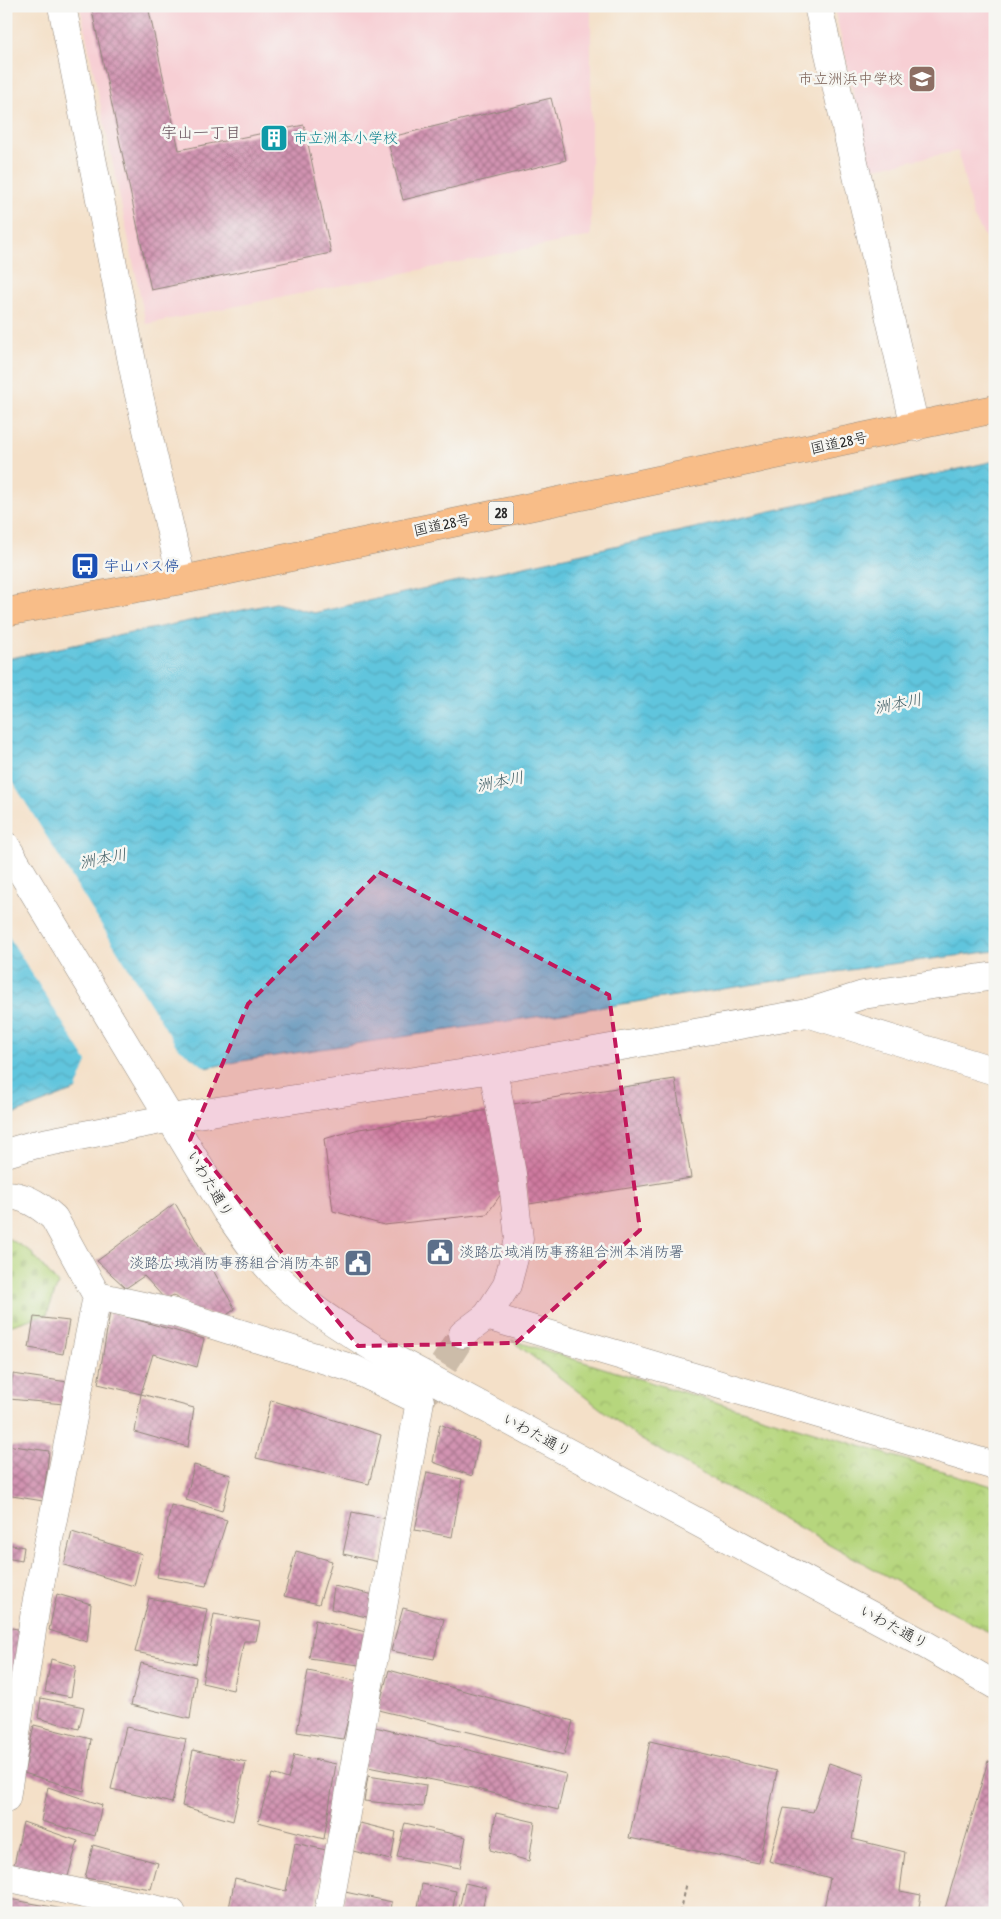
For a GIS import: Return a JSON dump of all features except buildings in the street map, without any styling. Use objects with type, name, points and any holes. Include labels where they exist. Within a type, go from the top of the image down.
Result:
[{"type":"highway","name":"国道28号","points":[[6,612],[182,580],[995,410]]},
{"type":"street","points":[[62,6],[136,382],[182,580]]},
{"type":"street","points":[[818,6],[915,427]]},
{"type":"street","name":"いわた通り","points":[[6,846],[226,1211],[246,1241],[280,1280],[346,1331],[374,1348],[926,1645],[995,1685]]},
{"type":"street","points":[[6,1152],[165,1108],[493,1069],[806,1013],[863,995],[995,976]]},
{"type":"street","points":[[806,1013],[995,1071]]},
{"type":"street","points":[[463,1334],[487,1316],[507,1285],[519,1239],[512,1174],[493,1069]]},
{"type":"street","points":[[6,1195],[24,1198],[44,1209],[54,1218],[97,1296],[36,1605],[6,1798]]},
{"type":"street","points":[[97,1296],[175,1313],[354,1370],[420,1401],[328,1913]]},
{"type":"street","points":[[487,1316],[995,1466]]},
{"type":"street","points":[[6,1877],[172,1913]]},
{"type":"path","points":[[680,1913],[686,1884]]},
{"type":"highlighted area","points":[[379,872],[609,995],[640,1230],[516,1343],[358,1346],[190,1140],[248,1004]]},
{"type":"shaded area","points":[[80,6],[591,6],[591,236],[146,324]]},
{"type":"shaded area","name":"市立洲浜中学校","points":[[834,6],[995,6],[995,254],[973,216],[958,151],[870,169]]},
{"type":"green space","points":[[6,1237],[30,1251],[58,1284],[47,1314],[6,1327]]},
{"type":"green space","points":[[511,1340],[995,1487],[995,1636],[640,1439]]},
{"type":"water","name":"洲本川","points":[[995,461],[995,951],[883,965],[241,1061],[75,1090],[6,1117],[6,659],[276,603],[314,613]]},
{"type":"pier","points":[[6,771],[177,1047],[209,1070],[75,1092],[87,1062],[6,932]]},
{"type":"tunnel","points":[[421,1400],[463,1334]]},
{"type":"place","name":"市立洲浜中学校","points":[[922,79]]},
{"type":"place","name":"市立洲本小学校","points":[[274,138]]},
{"type":"place","name":"宇山バス停","points":[[85,566]]},
{"type":"place","name":"淡路広域消防事務組合洲本消防署","points":[[440,1252]]},
{"type":"place","name":"淡路広域消防事務組合消防本部","points":[[358,1263]]},
{"type":"district","name":"宇山一丁目","points":[[201,132]]}]
